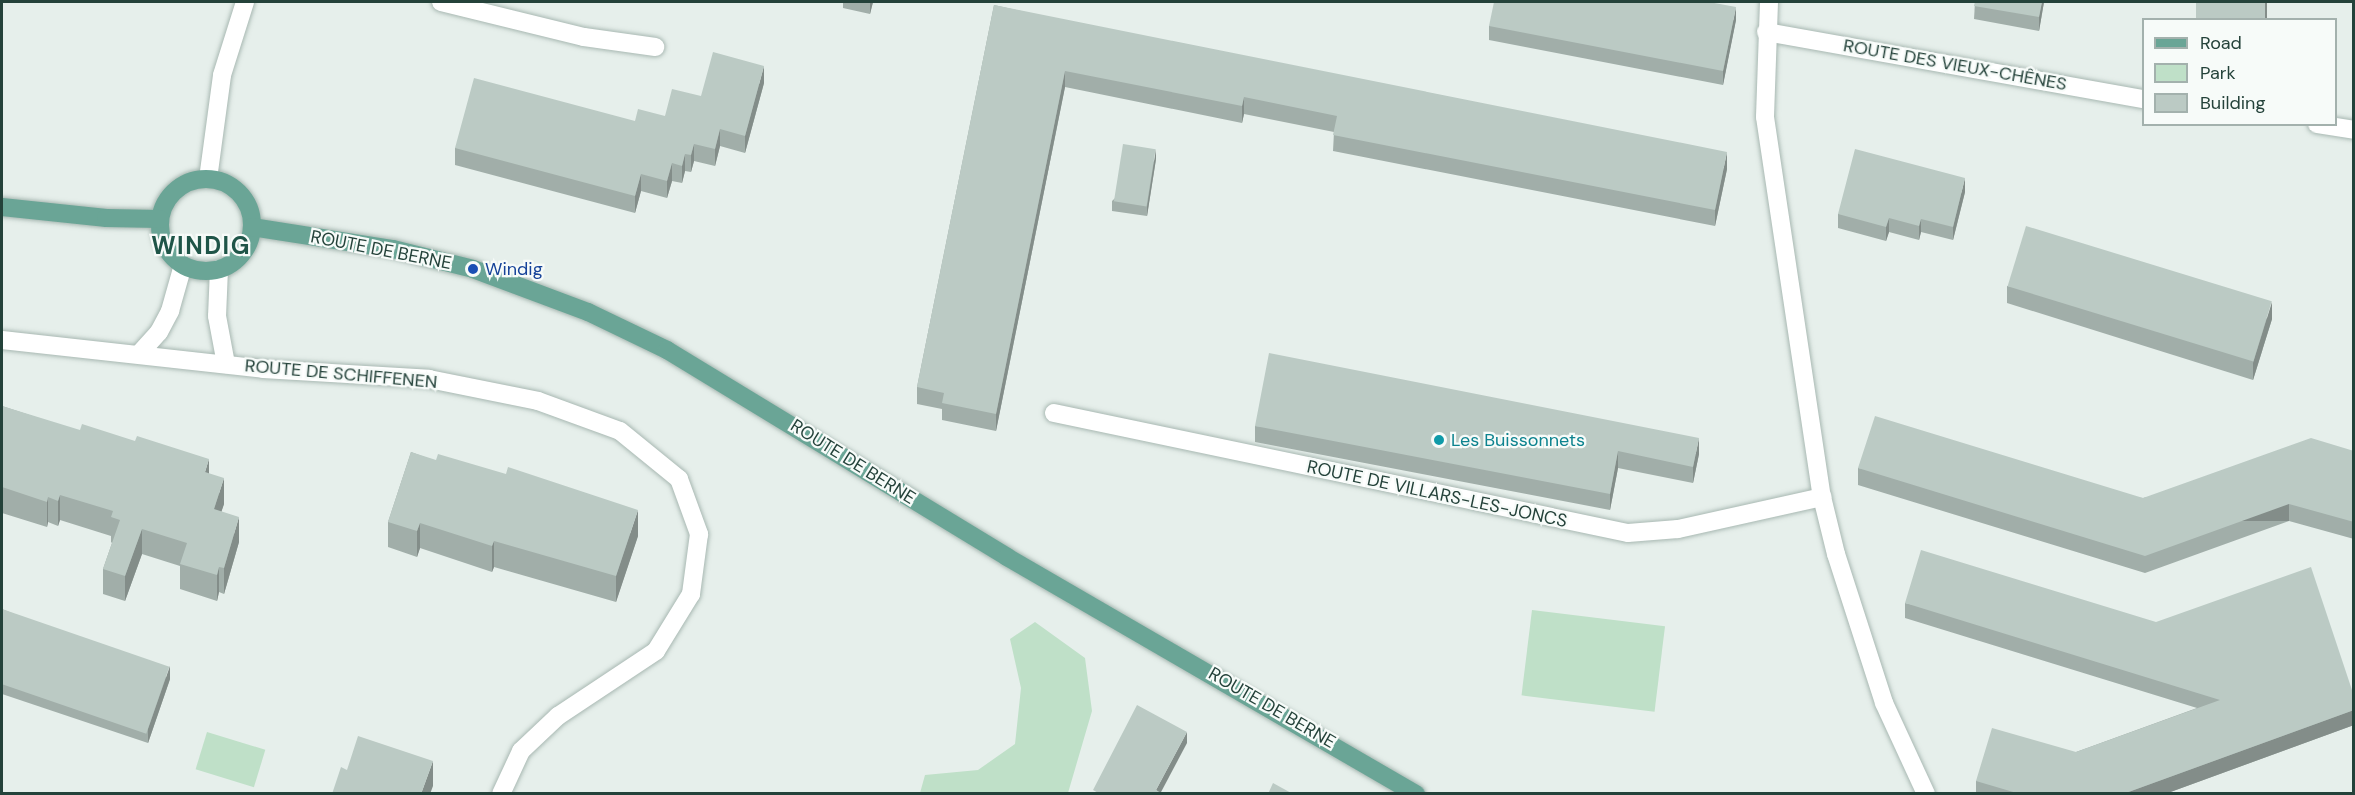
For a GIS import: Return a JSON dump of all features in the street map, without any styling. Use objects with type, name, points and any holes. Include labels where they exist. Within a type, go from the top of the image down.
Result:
[{"type":"main road","points":[[208,179],[234,189],[247,206],[252,227],[242,253],[219,269],[194,270],[183,265],[164,246],[160,219],[164,206],[177,190],[195,180],[208,179]]},
{"type":"main road","points":[[2,207],[160,219]]},
{"type":"main road","name":"ROUTE DE BERNE","points":[[252,227],[393,249],[473,269],[588,312],[657,346],[759,403],[1007,557],[1416,794]]},
{"type":"street","points":[[208,179],[222,75],[245,2]]},
{"type":"street","points":[[441,2],[584,37],[655,47]]},
{"type":"street","points":[[1769,2],[1766,32],[1767,139],[1822,497],[1873,669],[1926,794]]},
{"type":"street","name":"ROUTE DES VIEUX-CHÊNES","points":[[1766,32],[2142,99]]},
{"type":"street","points":[[2329,126],[2354,130]]},
{"type":"street","points":[[140,353],[159,332],[170,311],[183,265]]},
{"type":"street","name":"ROUTE DE SCHIFFENEN","points":[[219,269],[217,316],[226,364]]},
{"type":"street","name":"ROUTE DE SCHIFFENEN","points":[[2,340],[226,364],[429,379],[538,401],[620,431],[679,479],[699,534],[691,594],[656,651],[558,716],[521,751],[501,794]]},
{"type":"street","name":"ROUTE DE VILLARS-LES-JONCS","points":[[1054,413],[1628,533],[1678,529],[1822,497]]},
{"type":"green space","points":[[1532,610],[1665,626],[1655,712],[1522,695]]},
{"type":"green space","points":[[1035,622],[1085,658],[1092,711],[1068,793],[920,793],[925,775],[978,770],[1015,744],[1021,688],[1010,639]]},
{"type":"green space","points":[[207,732],[265,750],[254,787],[196,769]]},
{"type":"building","points":[[1494,2],[1709,2],[1736,7],[1723,71],[1489,26]]},
{"type":"building","points":[[1975,2],[2042,2],[2039,17],[1974,6]]},
{"type":"building","points":[[2196,2],[2265,2],[2265,18],[2196,18]]},
{"type":"building","points":[[994,5],[1727,152],[1715,210],[1333,135],[1337,116],[1244,97],[1242,106],[1065,71],[996,414],[942,403],[944,393],[917,387]]},
{"type":"building","points":[[713,52],[764,66],[745,136],[720,129],[715,149],[694,144],[691,155],[685,154],[682,166],[672,163],[667,181],[641,174],[635,196],[455,148],[474,78],[635,121],[638,109],[665,116],[672,89],[701,96]]},
{"type":"building","points":[[1123,144],[1156,149],[1147,206],[1114,201]]},
{"type":"building","points":[[1855,149],[1965,178],[1953,227],[1921,219],[1919,226],[1889,218],[1886,227],[1838,214]]},
{"type":"building","points":[[2026,226],[2272,301],[2253,361],[2008,286]]},
{"type":"building","name":"Les Buissonnets","points":[[1269,353],[1699,438],[1693,467],[1618,451],[1610,494],[1255,426]]},
{"type":"building","points":[[2,406],[80,430],[82,424],[135,441],[137,436],[209,459],[205,472],[224,478],[214,509],[239,517],[224,568],[219,567],[217,575],[180,564],[187,543],[142,529],[125,576],[103,569],[120,520],[111,517],[113,511],[60,495],[58,501],[48,497],[47,502],[2,487]]},
{"type":"building","points":[[1875,416],[2143,498],[2311,438],[2354,451],[2354,522],[2289,504],[2145,556],[1858,468]]},
{"type":"building","points":[[411,452],[436,460],[438,454],[506,474],[508,467],[638,510],[616,576],[494,541],[492,546],[420,523],[417,531],[388,522]]},
{"type":"building","points":[[1921,550],[2156,622],[2311,567],[2354,696],[2354,710],[2123,794],[2020,794],[1976,781],[1992,728],[2076,752],[2220,700],[1905,603]]},
{"type":"building","points":[[2,609],[169,667],[146,734],[2,684]]},
{"type":"building","points":[[1137,705],[1187,732],[1156,790],[1163,794],[1100,794],[1093,790]]},
{"type":"building","points":[[358,736],[433,761],[421,794],[332,794],[341,767],[347,770]]},
{"type":"building","points":[[1273,783],[1293,794],[1268,794]]},
{"type":"place","name":"Windig","points":[[473,269]]},
{"type":"place","name":"Les Buissonnets","points":[[1439,440]]},
{"type":"district","name":"WINDIG","points":[[201,246]]}]
